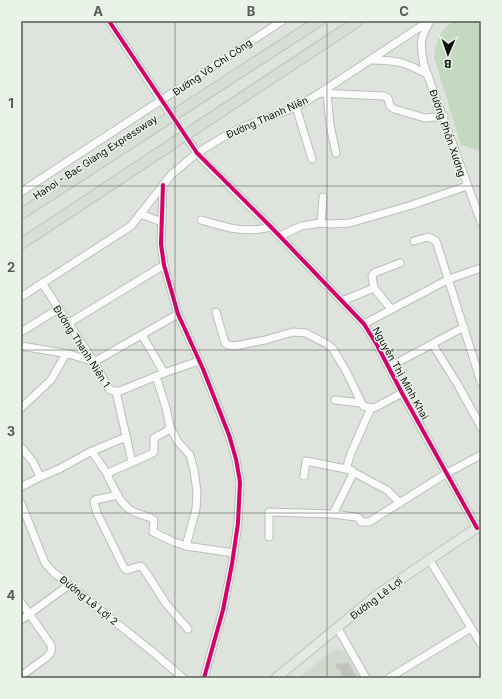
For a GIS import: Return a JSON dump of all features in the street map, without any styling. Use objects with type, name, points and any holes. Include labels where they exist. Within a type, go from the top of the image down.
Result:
[{"type":"highway","name":"Hanoi - Bac Giang Expressway","points":[[21,214],[319,21]]},
{"type":"highway","points":[[21,244],[358,21]]},
{"type":"main road","name":"Đường Lê Lợi","points":[[276,678],[377,595],[429,560],[480,529]]},
{"type":"street","points":[[109,21],[169,112]]},
{"type":"street","name":"Đường Võ Chí Công","points":[[21,192],[282,21]]},
{"type":"street","name":"Đường Thanh Niên","points":[[21,297],[131,226],[171,175],[197,153],[240,128],[296,107],[323,93],[343,77],[430,21]]},
{"type":"street","name":"Đường Phồn Xương","points":[[430,21],[421,41],[421,49],[428,75],[481,222]]},
{"type":"street","points":[[371,60],[388,60],[405,63],[428,75]]},
{"type":"street","points":[[336,153],[323,93],[384,96],[388,98],[390,106],[394,109],[425,118],[444,116]]},
{"type":"street","points":[[296,107],[312,159]]},
{"type":"street","name":"Nguyễn Thị Minh Khai","points":[[188,139],[197,153],[280,236],[364,324],[480,529]]},
{"type":"street","points":[[163,185],[162,244],[164,265],[178,314],[226,428],[236,459],[240,482],[238,523],[234,553],[223,610],[204,678]]},
{"type":"street","points":[[280,236],[301,226],[361,220],[412,205],[467,186]]},
{"type":"street","points":[[321,223],[323,197]]},
{"type":"street","points":[[140,214],[162,222]]},
{"type":"street","points":[[201,220],[236,230],[261,230],[271,227]]},
{"type":"street","points":[[414,241],[428,238],[436,241],[481,382]]},
{"type":"street","points":[[391,309],[374,288],[372,276],[374,273],[400,263]]},
{"type":"street","points":[[69,323],[164,265]]},
{"type":"street","points":[[364,324],[449,279],[481,268]]},
{"type":"street","name":"Đường Thanh Niên 1","points":[[42,283],[94,362],[109,389],[116,392],[199,361]]},
{"type":"street","points":[[342,300],[374,288]]},
{"type":"street","points":[[21,332],[58,309]]},
{"type":"street","points":[[216,312],[225,343],[228,345],[235,346],[265,340],[293,332],[306,333],[327,344],[333,350],[346,371],[363,406],[371,408],[402,393]]},
{"type":"street","points":[[21,346],[66,354],[94,362],[178,314]]},
{"type":"street","points":[[389,367],[464,327]]},
{"type":"street","points":[[142,335],[164,373]]},
{"type":"street","points":[[433,344],[481,427]]},
{"type":"street","points":[[21,408],[51,380],[66,354]]},
{"type":"street","points":[[156,376],[170,427],[178,442],[190,454],[195,478],[197,492],[196,508],[186,546]]},
{"type":"street","points":[[116,392],[132,462]]},
{"type":"street","points":[[335,400],[361,403]]},
{"type":"street","points":[[333,514],[350,471],[351,453],[371,408]]},
{"type":"street","points":[[108,475],[110,472],[154,452],[154,438],[167,431],[170,427]]},
{"type":"street","points":[[21,487],[69,464],[90,452],[126,437]]},
{"type":"street","points":[[21,447],[33,462],[40,477]]},
{"type":"street","points":[[90,452],[93,453],[108,475],[120,501],[129,509],[154,520],[153,532],[186,546],[234,553]]},
{"type":"street","points":[[269,537],[269,512],[333,514],[356,517],[364,523],[374,519],[447,473],[481,455]]},
{"type":"street","points":[[304,476],[306,461],[350,471],[387,490],[400,503]]},
{"type":"street","points":[[118,495],[96,500],[94,502],[97,513],[124,568],[127,570],[140,566],[143,568],[167,605],[188,629]]},
{"type":"street","name":"Đường Lê Lợi 2","points":[[21,503],[45,563],[53,572],[183,678]]},
{"type":"street","points":[[429,560],[481,644]]},
{"type":"street","points":[[21,620],[69,585]]},
{"type":"street","points":[[21,602],[51,645],[52,650],[47,657],[21,676]]},
{"type":"street","points":[[337,627],[366,678]]},
{"type":"street","points":[[388,678],[471,628]]},
{"type":"shaded area","points":[[335,649],[345,652],[360,678],[298,678]]},
{"type":"green space","points":[[454,21],[481,21],[481,151],[461,145],[434,57],[436,46],[442,32]]},
{"type":"building","points":[[348,662],[357,678],[344,678],[339,669],[336,668],[336,664],[338,663],[344,664]]},
{"type":"tunnel","points":[[170,113],[187,139]]},
{"type":"cycle path","points":[[109,21],[197,153],[271,227],[364,324],[477,528]]},
{"type":"cycle path","points":[[163,185],[161,244],[164,265],[178,314],[203,369],[229,435],[236,459],[240,482],[238,523],[232,564],[223,610],[204,678]]}]
